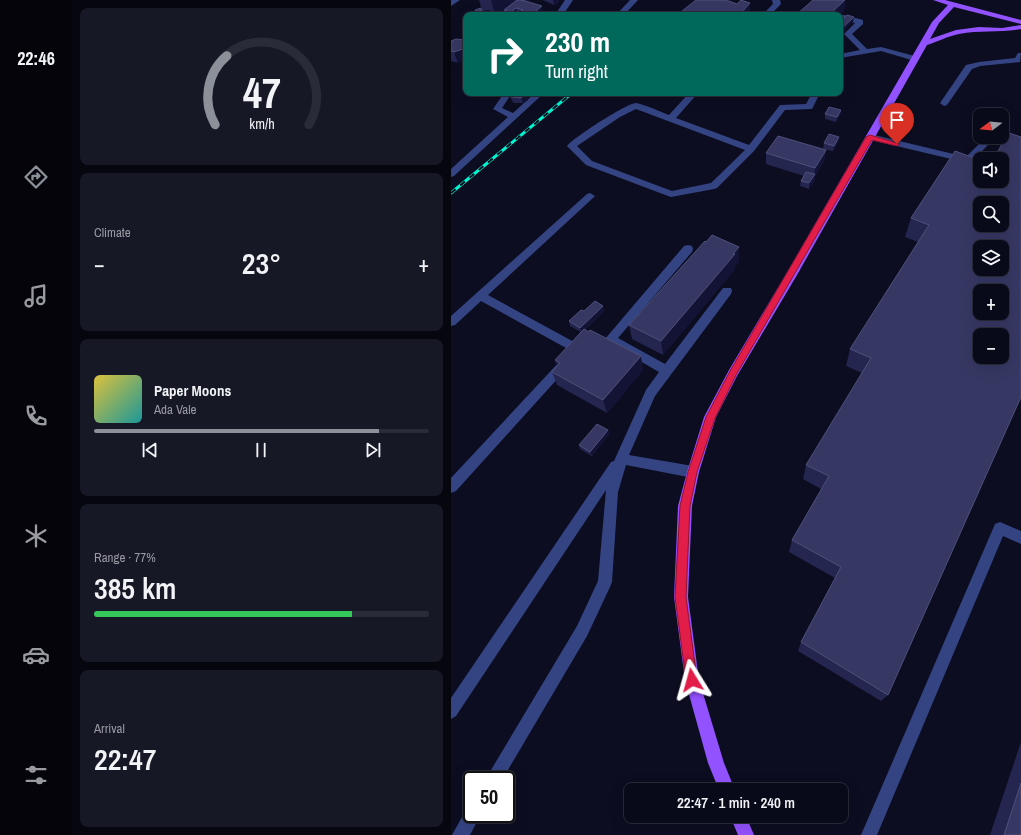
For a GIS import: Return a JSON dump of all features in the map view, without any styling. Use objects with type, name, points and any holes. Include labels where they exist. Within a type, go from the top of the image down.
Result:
[{"type":"main road","points":[[937,0],[955,2],[1021,22]]},
{"type":"main road","points":[[724,783],[716,763],[692,680],[681,597],[685,506],[693,472],[710,417],[733,373],[936,22],[955,2]]},
{"type":"main road","points":[[923,44],[956,32],[979,29],[1002,30],[1021,27]]},
{"type":"main road","points":[[741,823],[747,835]]},
{"type":"lane","points":[[451,4],[456,0]]},
{"type":"lane","points":[[561,12],[569,0]]},
{"type":"lane","points":[[770,12],[777,4],[776,0]]},
{"type":"lane","points":[[622,12],[628,2]]},
{"type":"lane","points":[[844,16],[860,22],[848,34],[866,52]]},
{"type":"lane","points":[[843,56],[881,49],[915,59]]},
{"type":"lane","points":[[944,103],[969,67],[979,64],[1017,60],[1021,55]]},
{"type":"lane","points":[[505,96],[497,109],[513,117]]},
{"type":"lane","points":[[451,174],[537,96]]},
{"type":"lane","points":[[670,119],[691,96]]},
{"type":"lane","points":[[751,149],[636,106],[617,115],[571,146],[589,163],[671,194],[714,186],[751,149],[783,107],[809,107],[814,96]]},
{"type":"lane","points":[[870,137],[968,160],[984,144]]},
{"type":"lane","points":[[1009,140],[1021,144]]},
{"type":"lane","points":[[451,322],[590,196]]},
{"type":"lane","points":[[667,371],[611,339],[688,249]]},
{"type":"lane","points":[[498,771],[582,631],[605,582],[612,492],[621,459],[650,393],[727,291]]},
{"type":"lane","points":[[451,487],[579,350],[480,295]]},
{"type":"lane","points":[[621,459],[693,472]]},
{"type":"lane","points":[[451,711],[621,459]]},
{"type":"lane","points":[[869,835],[1001,528],[1021,538]]},
{"type":"lane","points":[[460,835],[467,823]]},
{"type":"building","points":[[517,0],[542,6],[535,12],[520,12],[523,10],[516,8],[511,12],[504,10]]},
{"type":"building","points":[[696,0],[726,0],[737,4],[741,0],[750,3],[742,12],[681,12]]},
{"type":"building","points":[[813,0],[845,0],[832,12],[799,12]]},
{"type":"building","points":[[481,8],[482,10],[476,12],[475,10]]},
{"type":"building","points":[[847,15],[854,17],[843,27],[843,19]]},
{"type":"building","points":[[456,39],[463,40],[463,49],[454,52],[451,51],[451,41]]},
{"type":"building","points":[[510,96],[524,96],[521,98]]},
{"type":"building","points":[[829,107],[841,110],[837,117],[825,114]]},
{"type":"building","points":[[1009,133],[1021,137],[1021,397],[888,695],[801,642],[841,567],[792,540],[829,476],[806,465],[871,358],[850,349],[929,225],[911,218],[955,151],[973,157],[973,188],[1009,188],[1009,152],[997,152],[1002,144],[1009,144]]},
{"type":"building","points":[[829,134],[839,137],[834,146],[824,143]]},
{"type":"building","points":[[778,136],[826,150],[815,168],[766,153]]},
{"type":"building","points":[[806,172],[815,174],[809,183],[801,181]]},
{"type":"building","points":[[712,235],[739,247],[733,254],[735,254],[661,341],[629,325],[705,241],[706,242]]},
{"type":"building","points":[[595,301],[603,306],[580,328],[569,321],[581,310],[584,311]]},
{"type":"building","points":[[584,329],[589,332],[590,330],[641,356],[603,400],[552,372],[560,363],[555,360]]},
{"type":"building","points":[[597,424],[608,430],[590,452],[579,445]]},
{"type":"building","points":[[1021,783],[1021,835],[1004,835]]},
{"type":"railway","points":[[451,193],[568,96]]},
{"type":"route","points":[[692,680],[681,597],[685,506],[693,472],[710,417],[733,373],[870,137],[897,144]]}]
